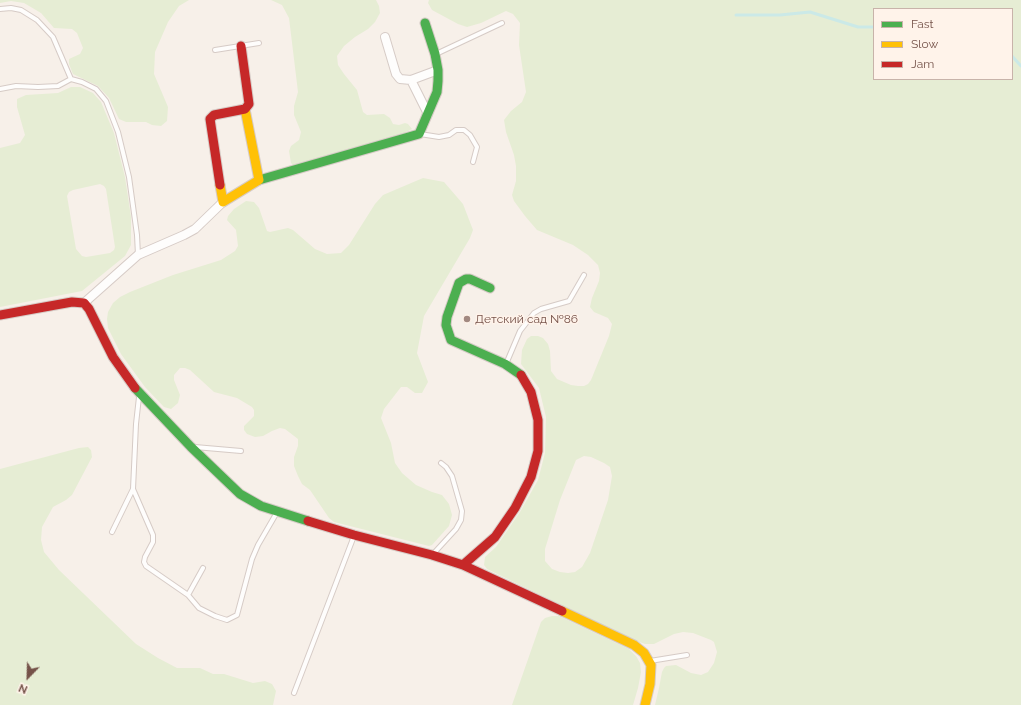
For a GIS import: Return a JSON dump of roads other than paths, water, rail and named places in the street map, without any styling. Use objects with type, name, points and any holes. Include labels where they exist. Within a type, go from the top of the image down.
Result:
[{"type":"street","points":[[84,303],[138,255],[195,229],[223,202],[259,180],[419,134],[437,92],[438,70],[435,54],[425,23]]},
{"type":"street","points":[[385,37],[396,74],[400,79],[411,80],[438,70]]},
{"type":"street","points":[[223,202],[210,119],[214,115],[245,109],[249,104],[241,46]]},
{"type":"street","points":[[411,80],[428,114]]},
{"type":"street","points":[[245,109],[259,180]]},
{"type":"street","points":[[462,565],[495,537],[514,508],[531,477],[538,451],[538,420],[531,392],[522,376],[505,364],[451,340],[446,325],[459,284],[470,279],[490,288]]},
{"type":"street","points":[[0,315],[72,302],[84,303],[89,309],[113,357],[139,393],[191,447],[240,494],[261,506],[277,512],[354,535],[432,555],[462,565],[480,572],[634,645],[644,653],[650,661],[651,676],[645,705]]},
{"type":"lane","points":[[0,9],[10,8],[21,10],[37,20],[53,37],[71,79]]},
{"type":"lane","points":[[435,54],[502,23]]},
{"type":"lane","points":[[215,50],[259,43]]},
{"type":"lane","points":[[0,89],[16,86],[58,86],[71,79],[82,82],[96,89],[106,101],[118,132],[130,177],[138,255]]},
{"type":"lane","points":[[419,134],[439,137],[449,135],[456,130],[464,130],[477,147],[473,162]]},
{"type":"lane","points":[[505,364],[520,331],[534,313],[569,301],[584,275]]},
{"type":"lane","points":[[112,532],[133,489],[139,393]]},
{"type":"lane","points":[[191,447],[240,451]]},
{"type":"lane","points":[[432,555],[456,529],[462,511],[452,476],[446,467],[441,463]]},
{"type":"lane","points":[[133,489],[153,535],[153,542],[145,557],[144,562],[146,566],[188,595],[199,608],[227,620],[237,615],[252,559],[258,545],[277,512]]},
{"type":"lane","points":[[294,693],[354,535]]},
{"type":"lane","points":[[188,595],[203,568]]},
{"type":"lane","points":[[650,661],[687,655]]},
{"type":"waterway","points":[[736,15],[780,15],[810,12],[858,27],[873,27]]},
{"type":"waterway","points":[[1013,57],[1021,66]]},
{"type":"place","name":"Детский сад №86","points":[[467,319]]}]
